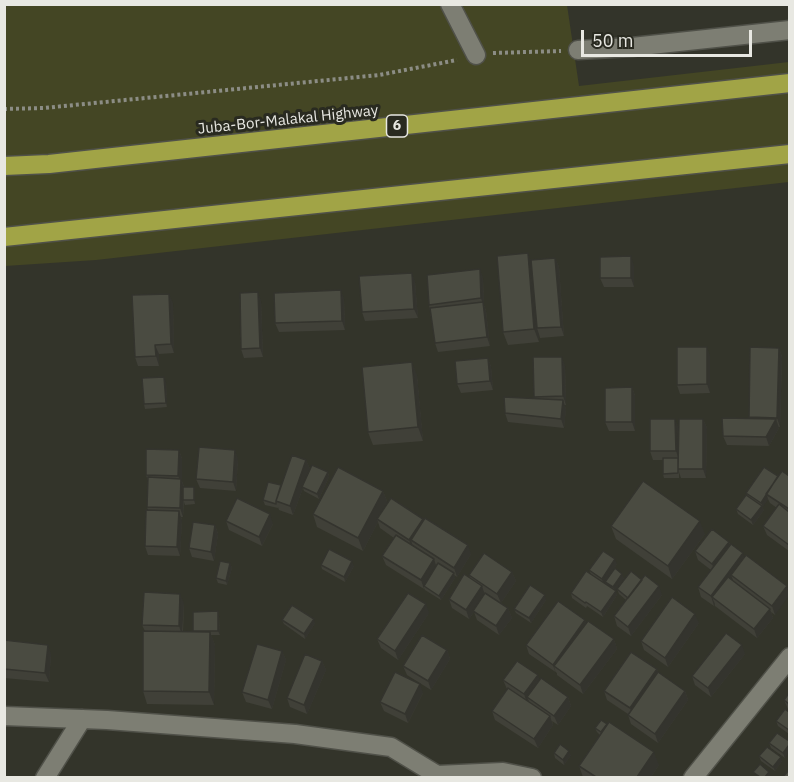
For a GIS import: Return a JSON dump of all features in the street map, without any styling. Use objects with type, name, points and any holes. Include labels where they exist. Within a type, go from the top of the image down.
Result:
[{"type":"highway","name":"Juba-Bor-Malakal Highway","points":[[4,166],[49,164],[789,83]]},
{"type":"highway","points":[[4,237],[789,154]]},
{"type":"street","points":[[450,4],[476,55]]},
{"type":"street","points":[[578,50],[632,47],[789,30]]},
{"type":"street","points":[[693,777],[789,657]]},
{"type":"street","points":[[4,716],[82,719],[295,734],[391,747],[437,775],[504,772],[532,777]]},
{"type":"street","points":[[45,777],[82,719]]},
{"type":"path","points":[[4,110],[379,75],[437,65],[484,52],[578,50]]},
{"type":"green space","points":[[5,5],[567,5],[579,86],[789,62],[789,182],[96,260],[5,266]]},
{"type":"building","points":[[528,253],[534,329],[503,332],[497,256]]},
{"type":"building","points":[[631,256],[631,278],[600,278],[600,257]]},
{"type":"building","points":[[555,258],[561,327],[537,328],[531,260]]},
{"type":"building","points":[[480,269],[481,298],[429,305],[427,275]]},
{"type":"building","points":[[412,273],[414,309],[362,312],[359,276]]},
{"type":"building","points":[[341,290],[342,321],[275,323],[274,293]]},
{"type":"building","points":[[258,292],[260,348],[241,349],[240,293]]},
{"type":"building","points":[[169,294],[171,344],[155,345],[156,356],[135,357],[132,295]]},
{"type":"building","points":[[483,302],[487,337],[435,343],[430,308]]},
{"type":"building","points":[[677,347],[707,347],[707,384],[677,385]]},
{"type":"building","points":[[750,347],[779,348],[777,418],[749,417]]},
{"type":"building","points":[[533,357],[562,357],[563,396],[534,397]]},
{"type":"building","points":[[488,358],[490,381],[457,384],[455,361]]},
{"type":"building","points":[[412,362],[418,427],[368,432],[362,367]]},
{"type":"building","points":[[164,377],[166,403],[144,404],[142,378]]},
{"type":"building","points":[[632,387],[632,422],[605,422],[605,388]]},
{"type":"building","points":[[504,397],[563,400],[561,419],[505,413]]},
{"type":"building","points":[[722,418],[776,419],[766,437],[723,436]]},
{"type":"building","points":[[650,419],[675,419],[676,451],[650,451]]},
{"type":"building","points":[[679,419],[703,419],[703,469],[678,469]]},
{"type":"building","points":[[199,447],[235,450],[233,482],[196,479]]},
{"type":"building","points":[[146,449],[179,450],[178,476],[146,475]]},
{"type":"building","points":[[292,455],[306,460],[290,506],[276,501]]},
{"type":"building","points":[[663,458],[678,458],[678,473],[663,474]]},
{"type":"building","points":[[312,465],[328,472],[317,494],[302,487]]},
{"type":"building","points":[[338,467],[383,491],[358,538],[313,514]]},
{"type":"building","points":[[764,467],[778,476],[761,503],[746,493]]},
{"type":"building","points":[[782,471],[789,476],[789,509],[766,494]]},
{"type":"building","points":[[148,477],[181,479],[180,508],[147,507]]},
{"type":"building","points":[[643,481],[700,521],[668,566],[611,526]]},
{"type":"building","points":[[268,482],[281,485],[276,504],[263,500]]},
{"type":"building","points":[[183,487],[194,487],[194,500],[183,500]]},
{"type":"building","points":[[746,495],[762,506],[751,520],[736,509]]},
{"type":"building","points":[[237,498],[270,514],[259,537],[226,521]]},
{"type":"building","points":[[391,498],[423,519],[409,540],[377,519]]},
{"type":"building","points":[[779,504],[789,512],[789,545],[763,526]]},
{"type":"building","points":[[146,510],[179,511],[177,547],[145,546]]},
{"type":"building","points":[[425,518],[468,545],[454,568],[411,540]]},
{"type":"building","points":[[193,522],[215,525],[211,552],[189,548]]},
{"type":"building","points":[[712,529],[729,542],[712,564],[695,551]]},
{"type":"building","points":[[396,535],[434,559],[421,580],[382,556]]},
{"type":"building","points":[[731,544],[743,553],[711,596],[698,587]]},
{"type":"building","points":[[329,549],[352,561],[344,577],[321,565]]},
{"type":"building","points":[[603,551],[615,559],[602,579],[589,570]]},
{"type":"building","points":[[484,553],[512,572],[497,594],[469,575]]},
{"type":"building","points":[[746,555],[787,586],[772,606],[731,575]]},
{"type":"building","points":[[220,561],[230,563],[226,581],[216,578]]},
{"type":"building","points":[[438,563],[454,573],[439,596],[424,586]]},
{"type":"building","points":[[615,568],[622,574],[613,587],[605,582]]},
{"type":"building","points":[[586,571],[616,591],[601,612],[571,593]]},
{"type":"building","points":[[631,571],[642,580],[628,598],[617,589]]},
{"type":"building","points":[[464,574],[482,586],[466,610],[449,599]]},
{"type":"building","points":[[645,575],[659,586],[628,627],[614,616]]},
{"type":"building","points":[[728,577],[770,609],[754,629],[712,597]]},
{"type":"building","points":[[530,585],[545,595],[529,618],[514,609]]},
{"type":"building","points":[[144,592],[180,594],[179,626],[142,625]]},
{"type":"building","points":[[408,593],[426,604],[395,651],[377,639]]},
{"type":"building","points":[[485,593],[508,608],[496,626],[473,611]]},
{"type":"building","points":[[672,597],[695,614],[665,658],[641,641]]},
{"type":"building","points":[[558,601],[585,620],[553,665],[526,645]]},
{"type":"building","points":[[292,605],[314,619],[304,634],[282,620]]},
{"type":"building","points":[[218,611],[218,631],[193,631],[193,612]]},
{"type":"building","points":[[588,621],[614,639],[580,685],[554,666]]},
{"type":"building","points":[[143,631],[210,632],[209,692],[143,691]]},
{"type":"building","points":[[726,633],[742,645],[708,688],[692,676]]},
{"type":"building","points":[[422,635],[447,650],[428,681],[403,666]]},
{"type":"building","points":[[4,640],[48,645],[45,673],[4,669]]},
{"type":"building","points":[[257,644],[282,651],[268,700],[242,692]]},
{"type":"building","points":[[631,652],[657,669],[630,708],[604,691]]},
{"type":"building","points":[[305,654],[322,661],[304,705],[287,698]]},
{"type":"building","points":[[517,661],[538,675],[524,694],[503,680]]},
{"type":"building","points":[[395,672],[420,684],[405,714],[380,702]]},
{"type":"building","points":[[658,672],[685,691],[655,734],[628,715]]},
{"type":"building","points":[[541,678],[568,697],[554,716],[527,697]]},
{"type":"building","points":[[508,688],[550,716],[534,739],[492,711]]},
{"type":"building","points":[[789,693],[789,704],[784,700]]},
{"type":"building","points":[[785,709],[789,712],[789,730],[776,721]]},
{"type":"building","points":[[601,720],[607,724],[601,732],[595,728]]},
{"type":"building","points":[[609,722],[654,752],[637,777],[596,777],[579,766]]},
{"type":"building","points":[[777,733],[789,741],[783,753],[769,743]]},
{"type":"building","points":[[560,744],[569,751],[563,760],[554,753]]},
{"type":"building","points":[[767,747],[781,757],[773,767],[759,756]]},
{"type":"building","points":[[760,764],[769,772],[765,777],[760,777],[753,772]]}]
